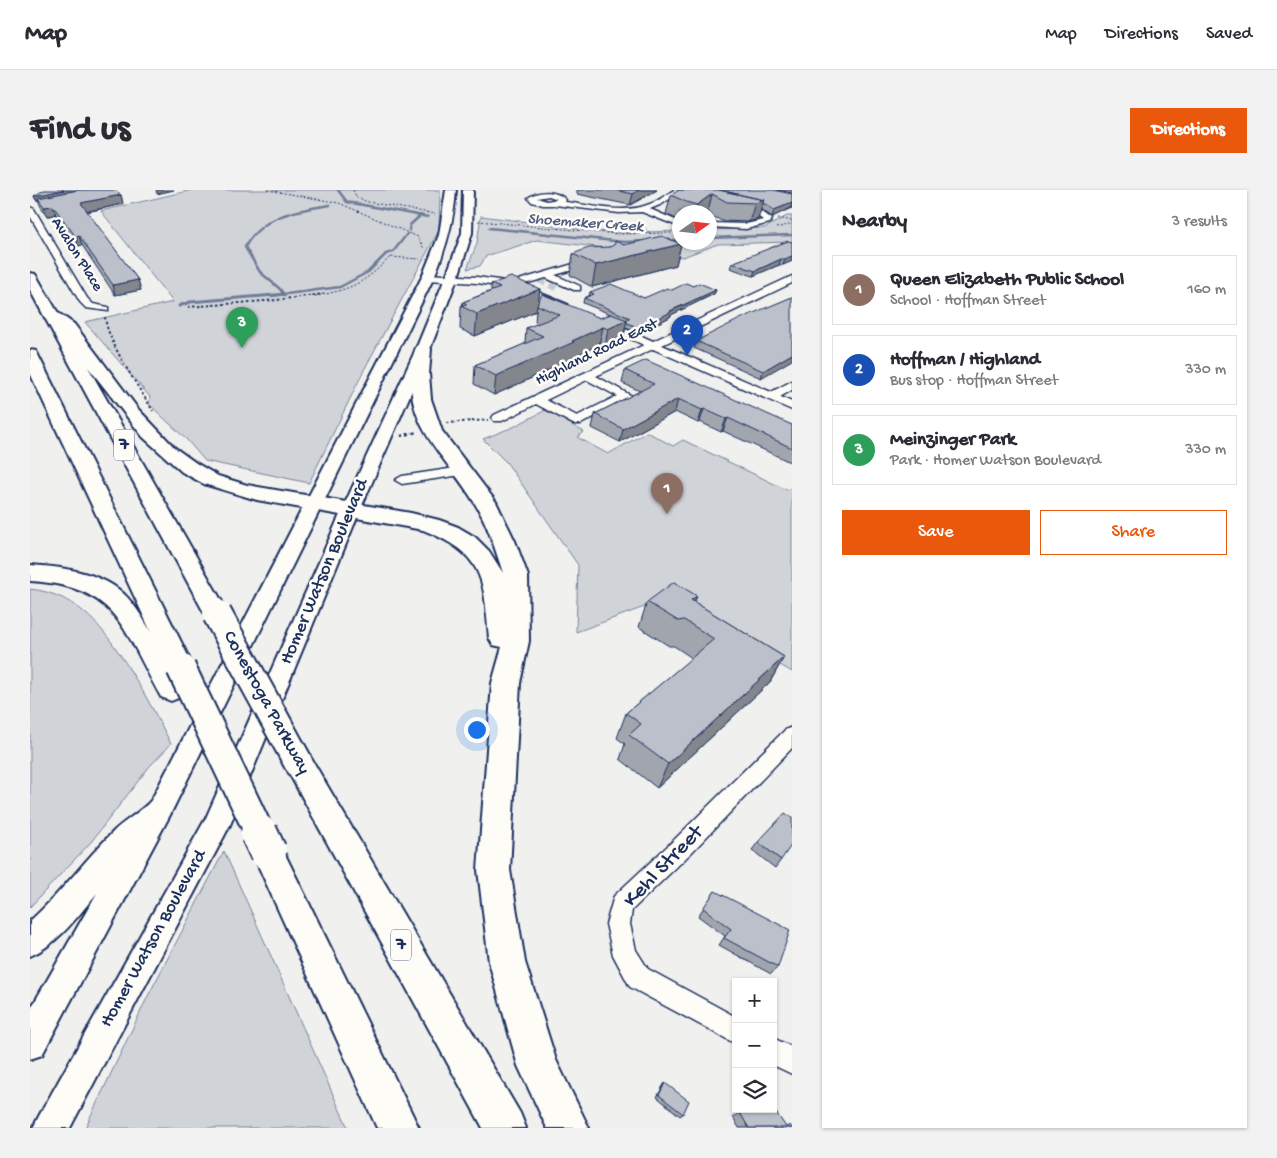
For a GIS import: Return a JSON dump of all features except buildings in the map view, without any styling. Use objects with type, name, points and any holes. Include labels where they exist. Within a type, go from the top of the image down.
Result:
[{"type":"highway","name":"Conestoga Parkway","points":[[30,277],[298,762],[505,1128]]},
{"type":"highway","points":[[54,318],[68,327],[150,435],[182,462],[211,479],[245,492],[318,497],[351,510],[405,518],[437,527],[463,539],[478,553],[492,574],[500,614],[506,683],[494,870],[495,879],[507,962],[524,1021],[538,1066],[568,1128]]},
{"type":"highway","points":[[423,349],[420,374],[422,399],[433,432],[486,502],[504,541],[516,576],[516,640],[506,683]]},
{"type":"highway","points":[[30,356],[176,679],[201,743],[226,764],[398,1128]]},
{"type":"highway","points":[[30,573],[49,574],[93,585],[113,597],[176,679]]},
{"type":"main road","name":"Homer Watson Boulevard","points":[[30,1043],[161,807],[318,497],[423,272],[446,232],[450,217],[451,190]]},
{"type":"main road","name":"Homer Watson Boulevard","points":[[51,1128],[216,826],[351,510],[423,349],[465,240],[468,220],[468,190]]},
{"type":"main road","points":[[30,941],[64,910],[124,839],[161,807]]},
{"type":"street","points":[[557,203],[619,210],[642,209],[654,206],[671,195],[680,194]]},
{"type":"street","name":"Avalon Place","points":[[32,206],[83,300],[90,306],[104,309]]},
{"type":"street","points":[[717,226],[731,228],[760,224],[767,221],[766,217],[758,213],[725,207]]},
{"type":"street","points":[[642,209],[672,221]]},
{"type":"street","points":[[498,295],[540,276],[583,264],[590,258],[600,261]]},
{"type":"street","points":[[423,272],[451,278],[515,286],[572,310]]},
{"type":"street","points":[[540,276],[577,288]]},
{"type":"street","name":"Highland Road East","points":[[498,418],[651,344],[792,279]]},
{"type":"street","points":[[597,321],[792,406]]},
{"type":"street","points":[[537,400],[577,421],[626,396],[588,376]]},
{"type":"street","points":[[771,397],[792,385]]},
{"type":"street","points":[[402,480],[462,471]]},
{"type":"street","name":"Kehl Street","points":[[732,1029],[639,978],[625,955],[618,924],[622,904],[683,846],[792,735]]},
{"type":"street","points":[[777,1053],[792,1062]]},
{"type":"path","points":[[268,190],[339,203],[418,237],[425,247],[421,256],[423,272]]},
{"type":"path","points":[[353,190],[356,198],[368,202],[450,217]]},
{"type":"path","points":[[634,219],[651,234]]},
{"type":"path","points":[[468,220],[617,234],[672,233]]},
{"type":"path","points":[[188,307],[337,291],[363,282],[390,257],[421,256]]},
{"type":"path","points":[[104,309],[106,325],[118,352],[158,418]]},
{"type":"shaded area","points":[[192,190],[440,190],[439,230],[364,370],[309,483],[205,461],[187,440],[149,404],[150,397],[85,322],[173,302],[101,211]]},
{"type":"shaded area","points":[[481,216],[615,233],[672,231],[672,250],[702,250],[683,257],[537,240],[486,256],[480,266],[467,269],[477,243]]},
{"type":"shaded area","points":[[787,216],[792,216],[792,242],[718,244],[717,230],[765,228]]},
{"type":"shaded area","points":[[546,410],[584,432],[577,437],[608,454],[647,432],[673,446],[683,440],[787,490],[792,488],[792,672],[669,598],[576,632],[578,565],[507,463],[483,439],[513,427]]},
{"type":"shaded area","points":[[30,589],[47,592],[63,598],[77,607],[101,629],[136,679],[171,744],[149,767],[91,842],[30,907]]},
{"type":"shaded area","points":[[224,851],[348,1128],[85,1128],[147,998]]},
{"type":"waterway","name":"Shoemaker Creek","points":[[338,190],[347,202],[420,216]]},
{"type":"waterway","points":[[283,294],[260,272],[245,247],[252,236],[271,221],[293,212],[330,205]]},
{"type":"waterway","points":[[409,230],[410,225],[420,216]]},
{"type":"waterway","name":"Shoemaker Creek","points":[[420,216],[428,217]]},
{"type":"waterway","name":"Shoemaker Creek","points":[[489,228],[624,242],[647,241]]},
{"type":"waterway","points":[[284,294],[340,287],[368,272],[386,254],[393,252],[407,234]]},
{"type":"waterway","name":"Shoemaker Creek","points":[[717,238],[792,235]]},
{"type":"waterway","name":"Shoemaker Creek","points":[[666,241],[672,241]]},
{"type":"waterway","points":[[179,306],[190,302],[283,294]]},
{"type":"waterway","points":[[271,296],[284,294]]},
{"type":"tunnel","points":[[538,278],[557,287]]},
{"type":"place","name":"Meinzinger Park","points":[[242,348]]},
{"type":"place","name":"Hoffman / Highland","points":[[687,356]]},
{"type":"place","name":"Queen Elizabeth Public School","points":[[667,514]]}]
